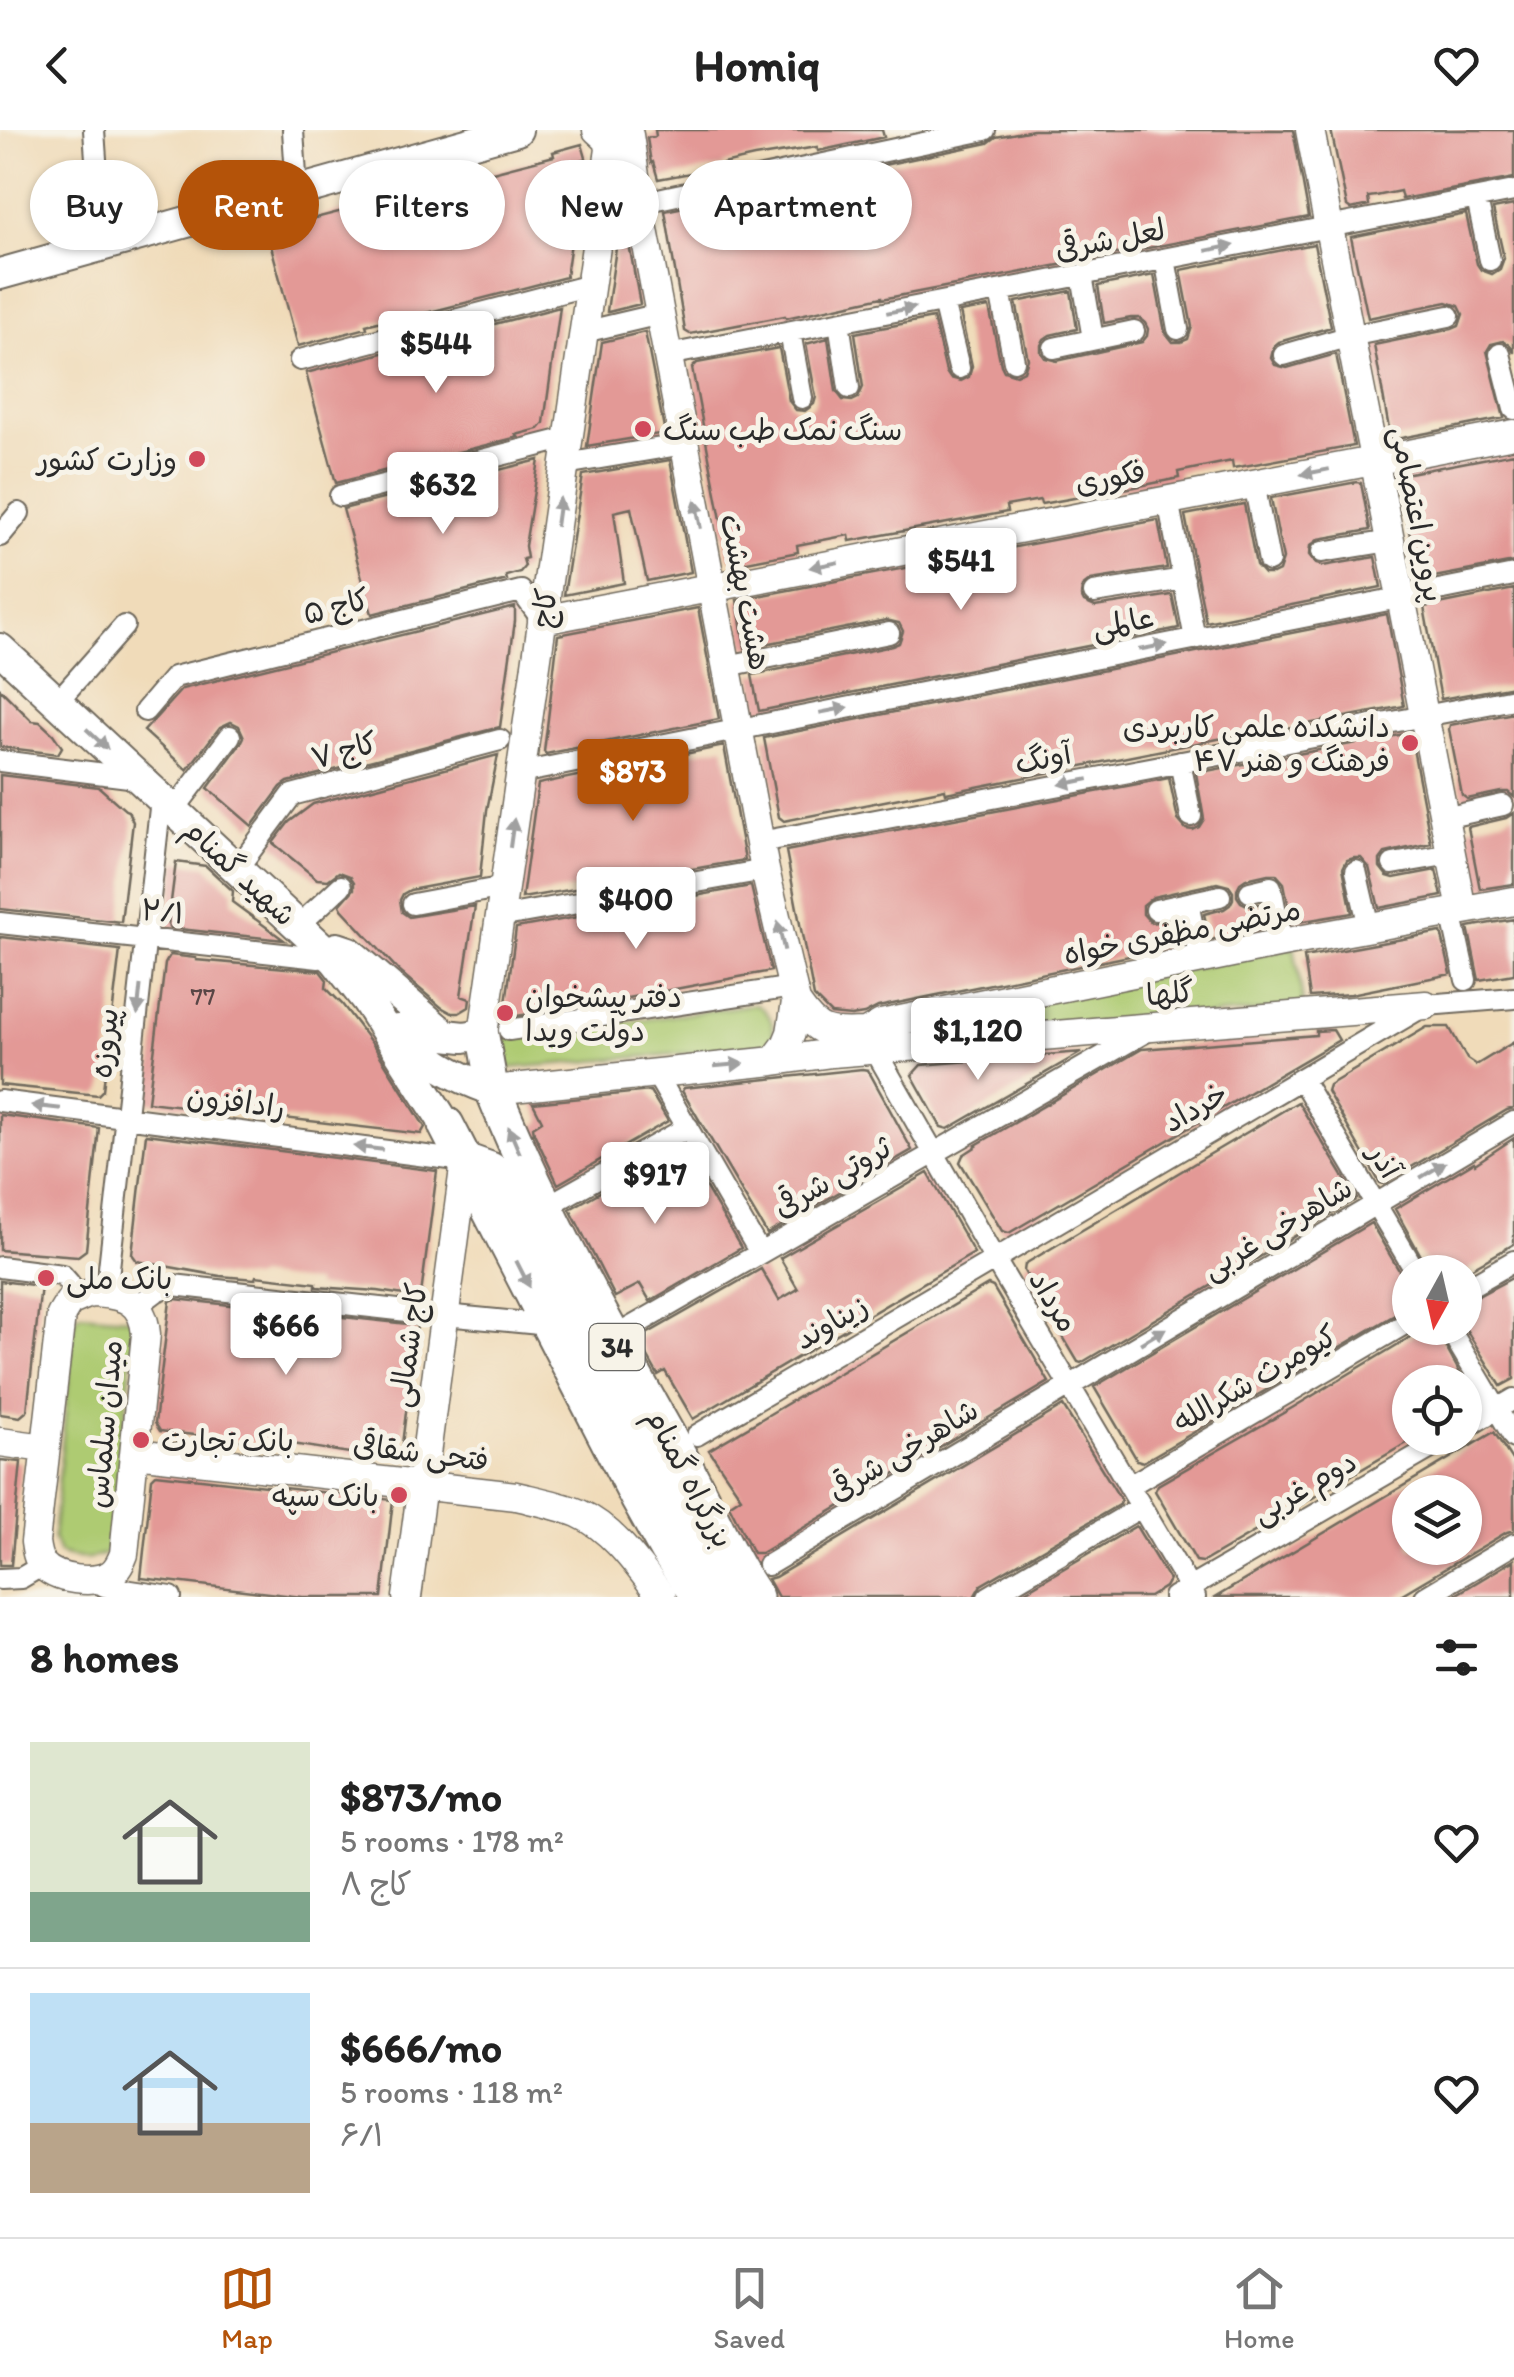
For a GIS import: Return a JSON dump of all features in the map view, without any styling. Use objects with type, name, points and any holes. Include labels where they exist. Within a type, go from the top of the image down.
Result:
[{"type":"highway","name":"بزرگراه گمنام","points":[[493,1090],[530,1176],[719,1534],[761,1581]]},
{"type":"highway","name":"بزرگراه گمنام","points":[[446,1125],[639,1500],[698,1597]]},
{"type":"highway","points":[[465,1160],[490,1170],[505,1182],[667,1501],[727,1597]]},
{"type":"main road","name":"کاج","points":[[493,1090],[500,917],[570,450],[610,148],[608,140],[597,130]]},
{"type":"main road","name":"پروین اعتصامی","points":[[1310,130],[1451,854],[1456,911]]},
{"type":"main road","name":"هشت بهشت","points":[[628,132],[633,160]]},
{"type":"main road","points":[[319,185],[499,133]]},
{"type":"main road","points":[[0,274],[87,250]]},
{"type":"main road","name":"هشت بهشت","points":[[648,250],[760,842],[795,994]]},
{"type":"main road","name":"فکوری","points":[[542,620],[1514,434]]},
{"type":"main road","name":"شهید گمنام","points":[[0,649],[311,942],[335,960],[367,1001],[446,1125]]},
{"type":"main road","name":"مرتضی مظفری خواه","points":[[870,1041],[881,1024],[1282,943],[1514,901]]},
{"type":"main road","points":[[311,942],[350,952],[445,1035],[464,1037],[496,1032]]},
{"type":"main road","points":[[795,994],[814,1024],[824,1031],[870,1041]]},
{"type":"main road","points":[[774,1061],[791,1033],[795,994]]},
{"type":"main road","name":"34","points":[[367,1001],[433,1062],[493,1090]]},
{"type":"main road","name":"گلها","points":[[493,1090],[774,1061],[832,1053],[870,1041],[1426,1006]]},
{"type":"main road","name":"کاج شمالی","points":[[407,1597],[465,1160]]},
{"type":"main road","name":"میدان سلماس","points":[[43,1566],[34,1542],[61,1315],[69,1302],[90,1294],[124,1299],[137,1306],[146,1334],[122,1560],[110,1574],[83,1584]]},
{"type":"main road","points":[[0,1442],[45,1448]]},
{"type":"main road","name":"فتحی شقاقی","points":[[135,1453],[516,1496],[581,1514],[610,1535],[662,1597]]},
{"type":"main road","points":[[43,1566],[83,1584]]},
{"type":"street","points":[[94,130],[96,160]]},
{"type":"street","points":[[292,130],[294,160]]},
{"type":"street","points":[[659,200],[985,130]]},
{"type":"street","name":"لعل شرقی","points":[[668,355],[1514,192]]},
{"type":"street","points":[[1477,198],[1490,260]]},
{"type":"street","points":[[1165,259],[1178,329]]},
{"type":"street","points":[[1082,275],[1094,339]]},
{"type":"street","points":[[300,360],[590,284]]},
{"type":"street","points":[[1000,291],[1014,360]]},
{"type":"street","points":[[944,302],[959,368]]},
{"type":"street","points":[[592,330],[660,314]]},
{"type":"street","points":[[1284,355],[1350,336],[1449,316]]},
{"type":"street","points":[[839,322],[849,388]]},
{"type":"street","points":[[1054,348],[1134,331]]},
{"type":"street","points":[[790,332],[802,398]]},
{"type":"street","points":[[1500,354],[1514,409]]},
{"type":"street","points":[[340,496],[570,450],[685,444]]},
{"type":"street","points":[[1254,483],[1269,560]]},
{"type":"street","points":[[1168,500],[1196,638]]},
{"type":"street","points":[[0,536],[20,513]]},
{"type":"street","points":[[1322,552],[1390,541]]},
{"type":"street","name":"عالمی","points":[[520,773],[1514,575]]},
{"type":"street","points":[[1094,593],[1184,579]]},
{"type":"street","name":"کاج ۵","points":[[145,711],[174,677],[521,591],[542,620]]},
{"type":"street","points":[[57,702],[124,626]]},
{"type":"street","points":[[727,666],[889,633]]},
{"type":"street","name":"آونگ","points":[[760,842],[1514,699]]},
{"type":"street","points":[[0,761],[158,796],[230,736]]},
{"type":"street","name":"کاج ۷","points":[[237,869],[292,795],[500,740]]},
{"type":"street","points":[[1180,762],[1192,816]]},
{"type":"street","name":"پیروزه","points":[[106,1295],[158,796]]},
{"type":"street","points":[[1444,818],[1503,805]]},
{"type":"street","points":[[1394,864],[1451,854]]},
{"type":"street","points":[[500,917],[766,870]]},
{"type":"street","points":[[1356,870],[1369,927]]},
{"type":"street","points":[[311,942],[341,886]]},
{"type":"street","points":[[413,904],[504,887]]},
{"type":"street","points":[[1250,892],[1271,887],[1282,943]]},
{"type":"street","points":[[1156,910],[1220,896]]},
{"type":"street","points":[[1188,902],[1200,960]]},
{"type":"street","points":[[1456,911],[1466,980]]},
{"type":"street","name":"۲/۱","points":[[0,923],[146,939],[311,942]]},
{"type":"street","points":[[496,1032],[795,994]]},
{"type":"street","name":"گلها","points":[[1426,1006],[1514,998]]},
{"type":"street","name":"خرداد","points":[[995,1260],[1426,1006]]},
{"type":"street","name":"ثروتی شرقی","points":[[628,1329],[1156,1026]]},
{"type":"street","name":"مرداد","points":[[870,1041],[1142,1506],[1186,1594]]},
{"type":"street","points":[[655,1072],[760,1253]]},
{"type":"street","name":"آذر","points":[[1302,1080],[1406,1255]]},
{"type":"street","name":"رادافزون","points":[[0,1101],[465,1160]]},
{"type":"street","name":"شاهرخی غربی","points":[[1070,1386],[1514,1122]]},
{"type":"street","points":[[558,1200],[688,1126]]},
{"type":"street","name":"زیناوند","points":[[696,1436],[995,1260]]},
{"type":"street","points":[[1482,1279],[1514,1261]]},
{"type":"street","points":[[0,1267],[62,1276],[70,1283],[75,1298]]},
{"type":"street","points":[[137,1306],[173,1285],[416,1312]]},
{"type":"street","points":[[444,1315],[550,1326]]},
{"type":"street","name":"کیومرث شکرالله","points":[[1130,1486],[1392,1332]]},
{"type":"street","points":[[1461,1345],[1505,1404],[1514,1438]]},
{"type":"street","name":"شاهرخی شرقی","points":[[761,1581],[1070,1386]]},
{"type":"street","points":[[1482,1418],[1505,1404]]},
{"type":"street","name":"دوم غربی","points":[[1186,1594],[1419,1455]]},
{"type":"street","points":[[988,1597],[1142,1506]]},
{"type":"street","points":[[1425,1597],[1514,1544]]},
{"type":"street","points":[[0,1579],[21,1578],[43,1566]]},
{"type":"street","points":[[83,1584],[170,1597]]},
{"type":"green space","points":[[1294,947],[1304,1008],[890,1040],[891,1031]]},
{"type":"green space","points":[[756,1004],[772,1022],[769,1046],[510,1068],[501,1061],[500,1048],[505,1039]]},
{"type":"green space","points":[[80,1314],[127,1318],[135,1329],[111,1543],[107,1553],[89,1558],[59,1553],[53,1538],[74,1325]]},
{"type":"building","points":[[655,130],[882,130],[884,137],[818,151],[817,147],[741,160],[679,160],[679,175],[659,179],[659,160],[651,160],[647,138],[656,136]]},
{"type":"building","points":[[1033,130],[1293,130],[1309,217],[786,318],[690,334],[685,331],[665,211],[679,208],[679,250],[912,250],[912,160],[907,160],[988,143],[996,137]]},
{"type":"building","points":[[1331,130],[1514,130],[1514,178],[1402,199],[1400,191],[1368,197],[1369,205],[1351,209],[1347,206]]},
{"type":"building","points":[[582,144],[586,158],[539,160],[554,156],[553,152]]},
{"type":"building","points":[[525,164],[525,250],[570,250],[566,277],[366,325],[367,328],[298,346],[272,250],[319,250],[319,217],[339,212],[339,250],[505,250],[505,169]]},
{"type":"building","points":[[1514,205],[1514,353],[1503,341],[1491,344],[1487,351],[1504,418],[1391,440],[1374,345],[1452,329],[1459,326],[1463,314],[1459,306],[1447,302],[1368,318],[1351,237],[1466,214],[1477,264],[1492,274],[1500,269],[1504,258],[1493,209]]},
{"type":"building","points":[[1314,244],[1331,327],[1279,342],[1271,358],[1275,365],[1287,368],[1336,354],[1354,446],[1233,468],[1232,461],[1178,472],[1179,478],[1135,487],[1041,504],[1040,500],[1006,506],[1007,512],[850,541],[849,535],[797,545],[798,552],[747,562],[728,556],[692,368],[697,363],[779,348],[789,401],[796,410],[805,411],[816,397],[806,344],[828,338],[836,391],[843,400],[852,401],[863,387],[855,333],[933,318],[946,372],[950,378],[961,381],[969,377],[972,366],[960,312],[989,307],[1001,365],[1004,371],[1016,375],[1024,371],[1028,359],[1016,302],[1071,291],[1077,329],[1050,335],[1041,345],[1045,358],[1057,361],[1142,342],[1148,329],[1139,318],[1104,323],[1098,286],[1154,275],[1165,332],[1173,342],[1181,342],[1188,339],[1192,327],[1181,270]]},
{"type":"building","points":[[616,250],[630,250],[640,304],[607,311]]},
{"type":"building","points":[[560,307],[544,423],[539,429],[336,483],[306,373]]},
{"type":"building","points":[[645,332],[665,433],[587,446],[602,342]]},
{"type":"building","points":[[1514,453],[1514,562],[1418,580],[1399,475]]},
{"type":"building","points":[[539,460],[525,546],[527,558],[523,559],[525,566],[520,572],[506,576],[507,580],[372,614],[343,509]]},
{"type":"building","points":[[670,460],[691,572],[647,581],[631,508],[614,512],[624,583],[564,595],[583,475]]},
{"type":"building","points":[[1361,483],[1370,530],[1319,539],[1310,546],[1309,555],[1323,566],[1375,557],[1381,587],[1206,622],[1185,515],[1244,504],[1256,565],[1264,574],[1273,574],[1279,571],[1283,559],[1271,498]]},
{"type":"building","points":[[1158,520],[1167,568],[1091,580],[1082,587],[1081,596],[1095,607],[1172,595],[1179,628],[759,711],[752,675],[892,646],[899,643],[903,631],[899,623],[886,620],[745,648],[737,600]]},
{"type":"building","points":[[1514,589],[1514,686],[1441,699],[1424,607]]},
{"type":"building","points":[[515,607],[500,727],[288,782],[252,826],[208,788],[244,737],[239,726],[231,722],[220,727],[187,770],[144,731],[182,689]]},
{"type":"building","points":[[698,608],[719,719],[544,752],[558,635]]},
{"type":"building","points":[[1387,614],[1404,706],[946,793],[945,789],[784,821],[779,817],[764,738]]},
{"type":"building","points":[[0,689],[32,721],[40,722],[53,734],[62,747],[58,754],[0,747]]},
{"type":"building","points":[[1514,713],[1514,797],[1501,792],[1467,799],[1462,795],[1450,725]]},
{"type":"building","points":[[1410,733],[1431,843],[1385,853],[1380,867],[1394,878],[1436,870],[1442,896],[1379,908],[1369,867],[1361,858],[1354,858],[1347,860],[1343,868],[1352,913],[1292,923],[1284,883],[1276,874],[1268,874],[1246,879],[1237,889],[1241,902],[1260,904],[1265,929],[1210,940],[1204,914],[1224,909],[1233,899],[1229,886],[1217,883],[1153,897],[1143,905],[1143,914],[1151,923],[1177,919],[1183,945],[878,1007],[851,1016],[831,1014],[814,997],[786,851],[1169,778],[1178,820],[1186,829],[1193,830],[1204,819],[1196,773]]},
{"type":"building","points":[[724,746],[745,860],[522,898],[538,784]]},
{"type":"building","points":[[498,755],[480,877],[410,890],[400,900],[402,912],[409,917],[475,906],[461,996],[470,999],[469,1007],[452,1013],[400,972],[342,909],[340,905],[354,889],[350,876],[339,872],[328,880],[317,879],[273,843],[289,822],[313,804]]},
{"type":"building","points":[[0,775],[99,787],[128,811],[133,822],[121,922],[0,909]]},
{"type":"building","points":[[1514,813],[1514,884],[1480,889],[1468,827]]},
{"type":"building","points":[[176,862],[206,866],[233,891],[232,902],[284,940],[170,928]]},
{"type":"building","points":[[751,886],[771,971],[504,1018],[516,928]]},
{"type":"building","points":[[1514,919],[1514,974],[1479,980],[1468,927]]},
{"type":"building","points":[[1441,932],[1451,974],[1351,994],[1310,997],[1304,957]]},
{"type":"building","points":[[0,937],[120,950],[103,1090],[98,1095],[0,1085]]},
{"type":"building","points":[[170,955],[320,971],[327,980],[326,988],[374,1046],[425,1127],[421,1134],[148,1102],[165,964]]},
{"type":"building","points":[[1427,1027],[1449,1027],[1467,1059],[1476,1065],[1514,1042],[1514,1108],[1383,1184],[1327,1091],[1329,1085]]},
{"type":"building","points":[[1333,1030],[1339,1040],[1009,1233],[1002,1231],[960,1162],[976,1145],[1142,1049],[1316,1035],[1316,1031]]},
{"type":"building","points":[[1082,1052],[948,1129],[941,1127],[912,1075],[921,1065]]},
{"type":"building","points":[[868,1070],[912,1150],[767,1234],[682,1091]]},
{"type":"building","points":[[650,1091],[668,1121],[558,1184],[534,1133],[533,1127],[542,1121],[533,1103]]},
{"type":"building","points":[[1298,1102],[1357,1199],[1078,1362],[1024,1271],[1025,1264]]},
{"type":"building","points":[[0,1115],[99,1128],[86,1250],[78,1256],[0,1250]]},
{"type":"building","points":[[146,1134],[437,1171],[421,1295],[316,1287],[316,1283],[256,1276],[220,1276],[137,1261],[132,1254]]},
{"type":"building","points":[[1514,1138],[1514,1244],[1482,1262],[1482,1255],[1421,1255],[1395,1209]]},
{"type":"building","points":[[682,1146],[741,1248],[650,1301],[640,1284],[615,1297],[570,1209]]},
{"type":"building","points":[[928,1173],[974,1253],[693,1419],[665,1371],[658,1375],[638,1339],[761,1269],[779,1300],[798,1289],[780,1258]]},
{"type":"building","points":[[1371,1223],[1392,1259],[1392,1317],[1143,1462],[1137,1460],[1094,1387]]},
{"type":"building","points":[[1514,1277],[1514,1379],[1501,1386],[1476,1345],[1482,1345],[1482,1294]]},
{"type":"building","points":[[0,1281],[41,1286],[27,1411],[20,1417],[0,1414]]},
{"type":"building","points":[[988,1285],[993,1287],[1049,1382],[761,1553],[753,1553],[729,1505],[741,1497],[709,1450]]},
{"type":"building","points":[[170,1301],[417,1325],[401,1452],[396,1456],[362,1455],[280,1442],[160,1431],[155,1423]]},
{"type":"building","points":[[1397,1345],[1444,1345],[1456,1365],[1392,1365],[1392,1452],[1203,1562],[1196,1561],[1155,1491],[1158,1485]]},
{"type":"building","points":[[1063,1406],[1120,1504],[981,1585],[974,1597],[778,1597],[768,1579]]},
{"type":"building","points":[[1494,1432],[1514,1463],[1514,1530],[1482,1547],[1482,1475],[1422,1475],[1455,1455],[1482,1455],[1482,1439]]},
{"type":"building","points":[[0,1460],[21,1462],[11,1565],[0,1565]]},
{"type":"building","points":[[156,1474],[393,1500],[382,1597],[303,1597],[141,1578],[152,1478]]},
{"type":"building","points":[[1392,1493],[1392,1565],[1451,1565],[1397,1597],[1216,1597]]},
{"type":"building","points":[[1136,1526],[1169,1580],[1149,1597],[1015,1597]]},
{"type":"building","points":[[1514,1560],[1514,1597],[1452,1597]]},
{"type":"place","name":"سنگ نمک طب سنگ","points":[[643,429]]},
{"type":"place","name":"وزارت کشور","points":[[197,459]]},
{"type":"place","name":"دانشکده علمی کاربردی فرهنگ و هنر ۴۷","points":[[1410,743]]},
{"type":"place","name":"دفتر پیشخوان دولت ویدا","points":[[505,1013]]},
{"type":"place","name":"بانک ملی","points":[[46,1278]]},
{"type":"place","name":"بانک تجارت","points":[[141,1440]]},
{"type":"place","name":"بانک سپه","points":[[399,1495]]}]
